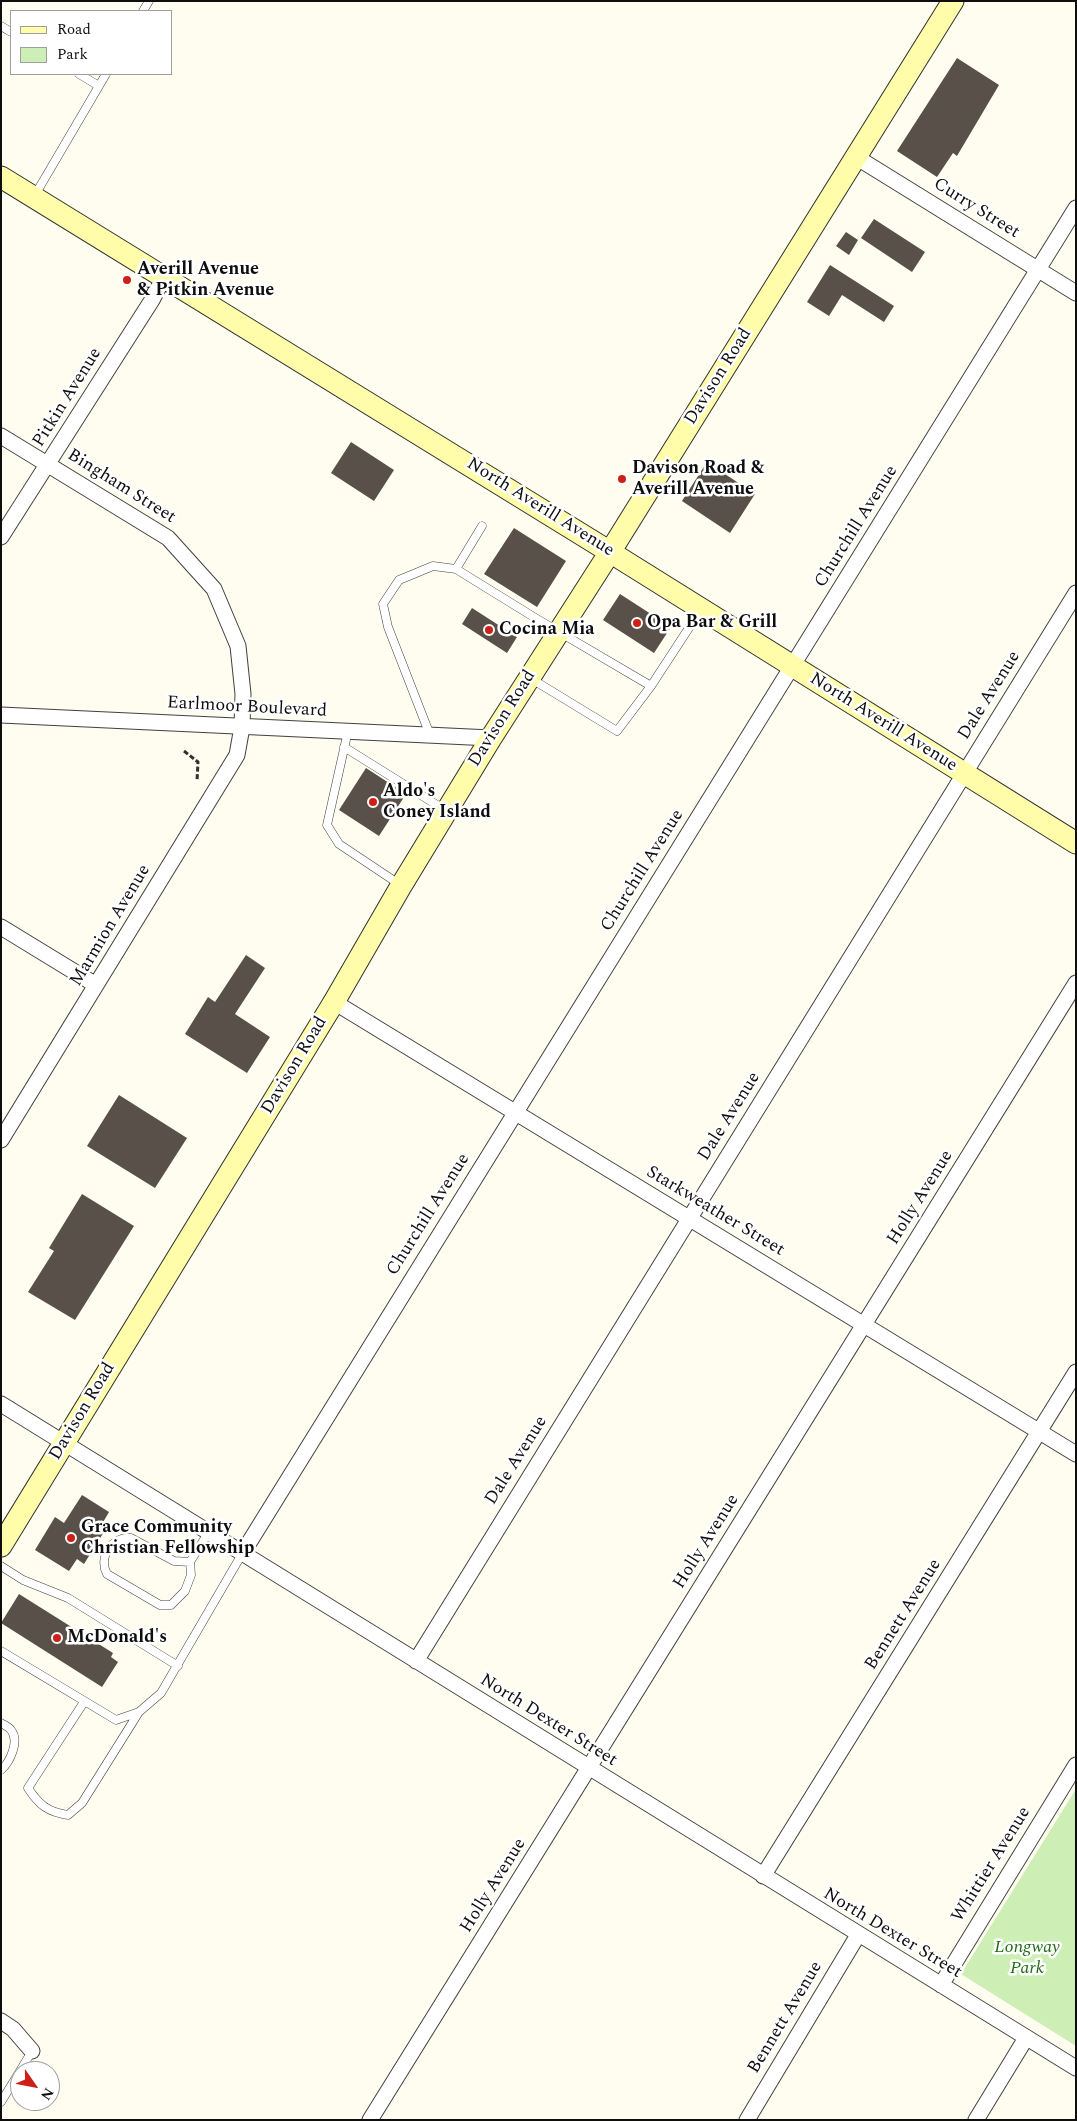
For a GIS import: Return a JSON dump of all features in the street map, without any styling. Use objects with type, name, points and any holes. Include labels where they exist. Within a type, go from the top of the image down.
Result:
[{"type":"main road","name":"Davison Road","points":[[1,1546],[334,1002],[401,886],[491,738],[610,552],[953,1]]},
{"type":"main road","name":"North Averill Avenue","points":[[1,176],[610,552],[1076,843]]},
{"type":"street","name":"Curry Street","points":[[856,157],[1076,293]]},
{"type":"street","name":"Churchill Avenue","points":[[242,1554],[1076,208]]},
{"type":"street","name":"Pitkin Avenue","points":[[1,537],[152,300],[164,277]]},
{"type":"street","name":"Bingham Street","points":[[1,436],[168,538],[214,590],[238,646],[243,694],[242,727]]},
{"type":"street","name":"Dale Avenue","points":[[416,1661],[1076,593]]},
{"type":"street","name":"Earlmoor Boulevard","points":[[1,715],[491,738]]},
{"type":"street","name":"Marmion Avenue","points":[[1,1140],[237,755],[242,727]]},
{"type":"street","points":[[1,927],[96,985]]},
{"type":"street","name":"Holly Avenue","points":[[370,2120],[1076,983]]},
{"type":"street","name":"Starkweather Street","points":[[334,1002],[1076,1454]]},
{"type":"street","name":"Bennett Avenue","points":[[764,1876],[1076,1372]]},
{"type":"street","name":"North Dexter Street","points":[[1,1404],[940,1986],[1076,2068]]},
{"type":"street","name":"Whittier Avenue","points":[[940,1986],[1076,1765]]},
{"type":"street","name":"Bennett Avenue","points":[[747,2120],[858,1935]]},
{"type":"street","points":[[1,2021],[13,2029],[32,2051]]},
{"type":"street","points":[[976,2120],[1026,2038]]},
{"type":"lane","points":[[81,75],[99,86]]},
{"type":"lane","points":[[34,197],[105,75]]},
{"type":"lane","points":[[456,569],[482,526]]},
{"type":"lane","points":[[430,735],[388,627],[383,604],[399,580],[433,566],[456,569],[651,686]]},
{"type":"lane","points":[[530,677],[617,731],[651,686],[701,609]]},
{"type":"lane","points":[[348,731],[327,825],[339,844],[401,886]]},
{"type":"lane","points":[[344,747],[447,811]]},
{"type":"lane","points":[[190,1562],[174,1561],[131,1538],[124,1537],[116,1540],[111,1546],[104,1556],[102,1566],[107,1574],[122,1583],[160,1605],[171,1606],[185,1591],[191,1574],[190,1562],[208,1533]]},
{"type":"lane","points":[[84,1702],[28,1788],[38,1804],[55,1813],[68,1815],[82,1803],[139,1712],[161,1693],[242,1554]]},
{"type":"lane","points":[[1,1566],[23,1580],[68,1598],[178,1666]]},
{"type":"lane","points":[[1,1651],[116,1720],[139,1712]]},
{"type":"lane","points":[[1,1722],[11,1730],[14,1737],[13,1750],[6,1766],[1,1770]]},
{"type":"lane","points":[[26,2061],[32,2051]]},
{"type":"lane","points":[[1,2102],[10,2087]]},
{"type":"path","points":[[184,751],[198,762],[197,781]]},
{"type":"green space","name":"Longway Park","points":[[1076,1789],[1076,2046],[961,1974]]},
{"type":"building","points":[[957,58],[999,85],[957,156],[953,153],[937,177],[897,151]]},
{"type":"building","points":[[874,219],[925,252],[912,272],[861,238]]},
{"type":"building","points":[[846,232],[858,240],[849,255],[836,246]]},
{"type":"building","points":[[830,265],[894,306],[884,322],[842,295],[829,316],[807,302]]},
{"type":"building","points":[[351,442],[394,470],[374,501],[331,473]]},
{"type":"building","points":[[707,462],[755,494],[730,533],[682,501]]},
{"type":"building","points":[[514,528],[566,561],[537,607],[484,574]]},
{"type":"building","name":"Opa Bar & Grill","points":[[620,594],[671,627],[654,653],[603,620]]},
{"type":"building","name":"Cocina Mia","points":[[472,608],[517,637],[507,653],[462,624]]},
{"type":"building","name":"Aldo's Coney Island","points":[[366,768],[406,794],[379,836],[339,810]]},
{"type":"building","points":[[246,955],[265,968],[235,1014],[270,1037],[247,1073],[185,1034],[208,997],[215,1002]]},
{"type":"building","points":[[119,1095],[187,1138],[155,1188],[87,1146]]},
{"type":"building","points":[[82,1194],[134,1226],[75,1320],[28,1292],[54,1251],[49,1248]]},
{"type":"building","name":"Grace Community Christian Fellowship","points":[[82,1495],[109,1512],[102,1524],[107,1527],[84,1564],[77,1559],[69,1571],[35,1550],[55,1517],[64,1523]]},
{"type":"building","name":"McDonald's","points":[[19,1594],[113,1653],[111,1657],[118,1662],[102,1687],[1,1623]]},
{"type":"place","name":"Averill Avenue & Pitkin Avenue","points":[[127,280]]},
{"type":"place","name":"Davison Road & Averill Avenue","points":[[622,479]]},
{"type":"place","name":"Opa Bar & Grill","points":[[637,623]]},
{"type":"place","name":"Cocina Mia","points":[[489,630]]},
{"type":"place","name":"Aldo's Coney Island","points":[[373,802]]},
{"type":"place","name":"Grace Community Christian Fellowship","points":[[71,1538]]},
{"type":"place","name":"McDonald's","points":[[57,1638]]}]
